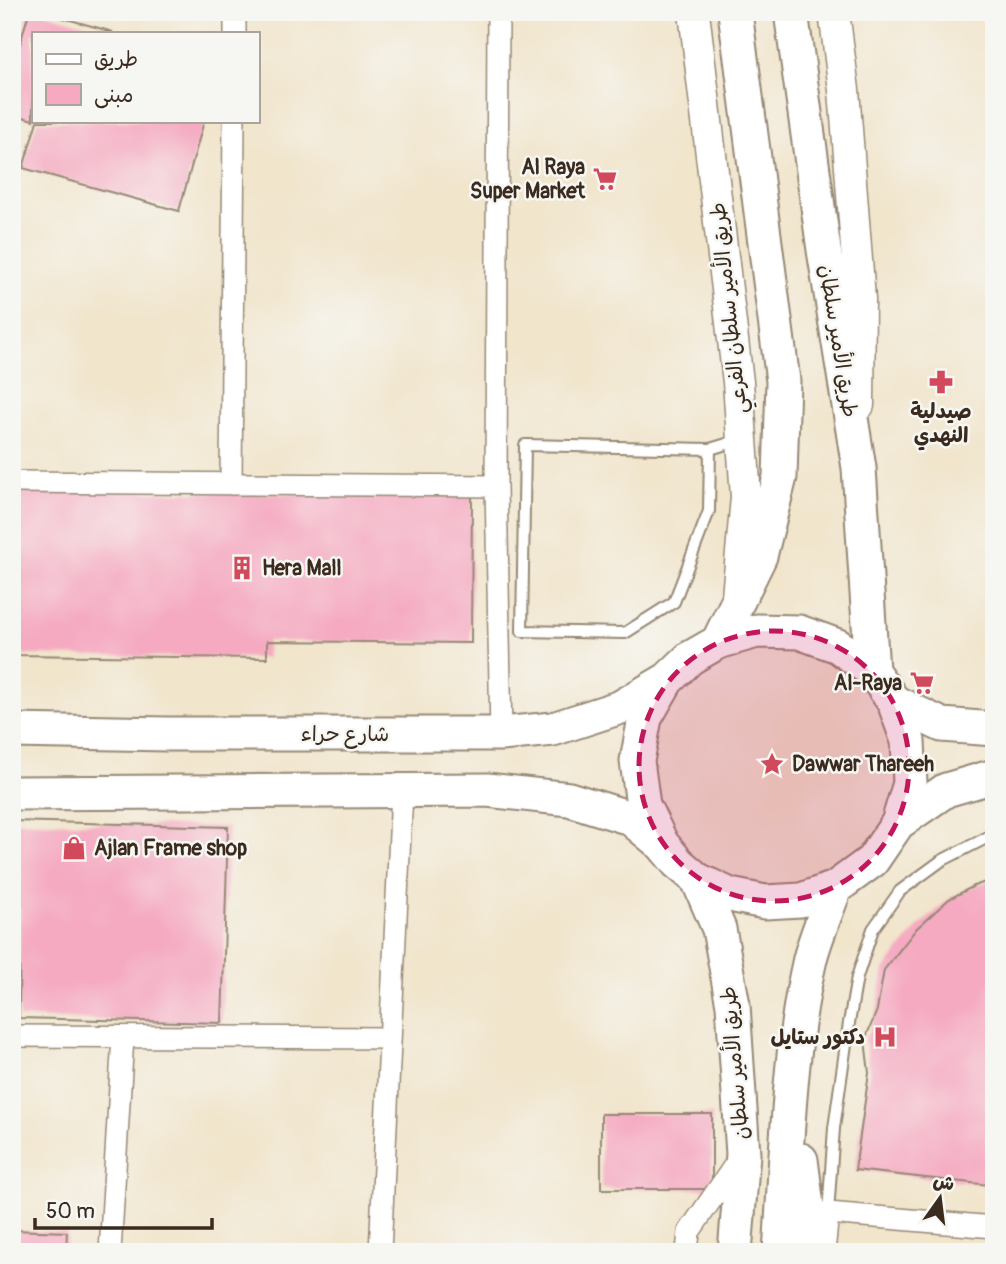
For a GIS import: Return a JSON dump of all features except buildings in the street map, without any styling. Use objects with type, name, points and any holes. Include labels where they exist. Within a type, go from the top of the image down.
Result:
[{"type":"main road","name":"طريق الأمير سلطان الفرعي","points":[[695,12],[738,382],[746,497],[737,604]]},
{"type":"main road","points":[[718,642],[760,556],[780,477],[783,381],[734,12]]},
{"type":"main road","name":"طريق الأمير سلطان","points":[[791,12],[824,250],[859,468],[872,671]]},
{"type":"main road","points":[[834,12],[844,90],[860,299],[859,468]]},
{"type":"main road","points":[[12,793],[487,790],[569,799],[629,818],[662,844],[678,863],[698,880],[730,895],[765,902],[801,900],[835,888],[872,861],[898,823],[910,783],[908,741],[894,702],[872,671],[838,646],[799,632],[757,631],[718,642],[690,658],[667,680],[645,718],[637,761],[643,805],[662,844]]},
{"type":"main road","name":"شارع حراء","points":[[12,731],[501,734],[553,729],[621,707],[667,680]]},
{"type":"main road","points":[[894,702],[942,724],[994,729]]},
{"type":"main road","points":[[898,823],[946,790],[994,776]]},
{"type":"main road","name":"طريق الأمير سلطان","points":[[698,880],[719,929],[733,1005],[743,1154],[734,1252]]},
{"type":"main road","points":[[780,1252],[799,1016],[811,956],[835,888]]},
{"type":"main road","points":[[791,1090],[813,1252]]},
{"type":"street","points":[[235,12],[235,32]]},
{"type":"street","points":[[498,12],[496,494],[501,734]]},
{"type":"street","points":[[231,484],[234,122]]},
{"type":"street","points":[[12,482],[231,484],[496,494]]},
{"type":"street","points":[[380,1252],[402,792]]},
{"type":"street","points":[[12,1036],[390,1038]]},
{"type":"street","points":[[110,1252],[123,1037]]},
{"type":"street","points":[[687,1252],[690,1232],[743,1154]]},
{"type":"street","points":[[824,1252],[828,1213],[994,1227]]},
{"type":"lane","points":[[710,449],[709,511],[674,602],[625,633],[522,631],[525,445],[710,449],[742,440]]},
{"type":"lane","points":[[496,494],[524,504]]},
{"type":"lane","points":[[498,568],[523,569]]},
{"type":"lane","points":[[828,1213],[834,1128],[849,1023],[857,977],[873,929],[900,891],[941,861],[994,834]]},
{"type":"highlighted area","points":[[757,631],[799,632],[838,646],[872,671],[894,702],[908,741],[910,783],[898,823],[872,861],[835,888],[801,900],[765,902],[730,895],[678,863],[643,805],[637,761],[645,718],[667,680],[690,658],[718,642]]},
{"type":"place","name":"Al Raya Super Market","points":[[605,179]]},
{"type":"place","name":"صيدلية النهدي","points":[[941,382]]},
{"type":"place","name":"Hera Mall","points":[[242,568]]},
{"type":"place","name":"Al-Raya","points":[[922,683]]},
{"type":"place","name":"Dawwar Thareeh","points":[[772,764]]},
{"type":"place","name":"Ajlan Frame shop","points":[[74,848]]},
{"type":"place","name":"دكتور ستايل","points":[[885,1037]]}]
